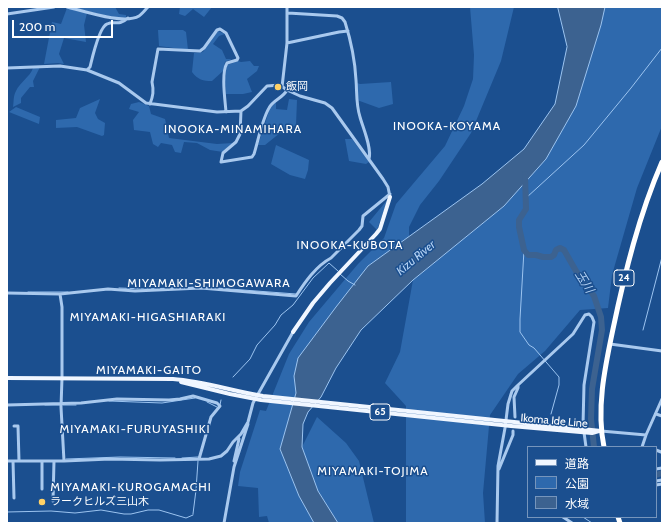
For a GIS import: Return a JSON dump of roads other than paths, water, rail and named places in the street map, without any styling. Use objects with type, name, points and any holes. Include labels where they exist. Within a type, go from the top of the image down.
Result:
[{"type":"highway","name":"24","points":[[604,446],[601,431],[601,399],[610,344],[631,252],[645,204],[662,162]]},
{"type":"main road","points":[[293,332],[313,303],[380,229],[390,195]]},
{"type":"main road","name":"Ikoma Ide Line","points":[[7,378],[188,380],[262,398],[585,430],[592,433],[601,431]]},
{"type":"street","points":[[7,14],[54,7]]},
{"type":"street","points":[[68,7],[117,18],[139,16],[148,7]]},
{"type":"street","points":[[282,87],[287,43],[287,7]]},
{"type":"street","points":[[288,13],[337,16],[344,20],[348,31],[355,66],[357,108],[368,144],[370,155],[369,159]]},
{"type":"street","points":[[87,70],[90,67],[104,26],[109,23],[120,24],[128,18]]},
{"type":"street","points":[[150,104],[153,95],[152,82],[158,49],[200,51],[204,48],[217,30],[220,29],[226,33],[238,58],[237,60],[227,63],[226,65],[224,76],[226,112]]},
{"type":"street","points":[[287,43],[348,31]]},
{"type":"street","points":[[7,68],[60,66],[87,70],[118,83],[142,101],[150,104],[226,112],[241,111],[248,106],[267,86],[280,85],[300,96],[325,103],[332,108],[387,185],[390,195],[363,216],[362,226],[359,230],[331,258],[326,260],[308,279],[296,296],[201,288],[135,290],[108,289],[60,294],[7,294]]},
{"type":"street","points":[[241,111],[240,134],[236,142],[223,153],[221,162],[252,157],[267,110],[272,103],[285,94],[287,90]]},
{"type":"street","points":[[60,294],[62,307],[61,403],[64,461]]},
{"type":"street","points":[[497,523],[498,471],[510,395],[518,385],[573,334],[585,315],[591,315],[594,322],[584,385],[586,446]]},
{"type":"street","points":[[234,467],[248,427],[248,422],[256,397],[293,332]]},
{"type":"street","points":[[610,344],[662,350]]},
{"type":"street","points":[[515,417],[514,397],[518,385]]},
{"type":"street","points":[[7,405],[81,403],[117,399],[169,400],[193,396],[217,403],[220,406],[211,417],[199,459]]},
{"type":"street","points":[[642,446],[662,399]]},
{"type":"street","points":[[656,414],[662,416]]},
{"type":"street","points":[[7,461],[110,459],[160,460],[215,458],[221,456],[227,451],[248,422]]},
{"type":"street","points":[[14,426],[18,426],[19,461]]},
{"type":"street","points":[[498,471],[513,430]]},
{"type":"street","points":[[601,431],[646,435]]},
{"type":"street","points":[[224,523],[234,467],[235,452],[239,439],[238,437]]},
{"type":"street","points":[[13,461],[14,498]]},
{"type":"street","points":[[42,461],[42,489]]},
{"type":"street","points":[[53,501],[54,461]]},
{"type":"water","name":"Kizu River","points":[[558,7],[605,7],[601,25],[576,106],[546,159],[504,206],[413,280],[361,330],[336,368],[321,397],[308,412],[303,424],[302,447],[318,491],[338,523],[314,523],[299,496],[280,449],[296,393],[294,376],[298,358],[368,266],[482,184],[524,149],[555,104],[567,47]]},
{"type":"waterway","points":[[526,198],[584,145],[662,48]]},
{"type":"waterway","name":"玉川","points":[[525,174],[526,209],[519,220],[524,250],[528,255],[543,257],[551,257],[554,255],[556,250],[560,248],[564,250],[576,271],[594,296],[601,317],[602,330],[592,389],[591,419],[594,446]]},
{"type":"waterway","points":[[524,250],[520,332],[529,345],[534,348],[559,377],[559,385],[551,414]]},
{"type":"waterway","points":[[643,330],[662,257]]},
{"type":"waterway","points":[[233,377],[250,359],[257,345],[275,325],[281,315],[293,305],[313,278],[329,263],[338,271]]},
{"type":"waterway","points":[[340,274],[355,285]]},
{"type":"waterway","points":[[119,288],[145,289],[200,287]]},
{"type":"waterway","points":[[203,287],[296,294]]},
{"type":"waterway","points":[[28,292],[68,292]]},
{"type":"waterway","points":[[109,401],[162,403],[195,398]]},
{"type":"waterway","points":[[220,405],[221,400]]},
{"type":"waterway","points":[[207,402],[217,407]]},
{"type":"waterway","points":[[45,405],[60,405]]},
{"type":"waterway","points":[[63,405],[76,405]]},
{"type":"waterway","points":[[66,459],[120,457],[175,458]]},
{"type":"waterway","points":[[182,458],[198,457]]},
{"type":"waterway","points":[[193,514],[198,461]]},
{"type":"waterway","name":"玉川","points":[[657,475],[662,473]]},
{"type":"waterway","points":[[7,512],[51,511],[75,513],[101,510],[131,514],[148,510],[159,510],[186,518],[193,515]]},
{"type":"waterway","points":[[584,518],[592,523]]},
{"type":"place","name":"飯岡","points":[[278,87]]},
{"type":"place","name":"ラークヒルズ三山木","points":[[42,502]]},
{"type":"district","name":"INOOKA-KOYAMA","points":[[447,126]]},
{"type":"district","name":"INOOKA-MINAMIHARA","points":[[233,129]]},
{"type":"district","name":"INOOKA-KUBOTA","points":[[350,245]]},
{"type":"district","name":"MIYAMAKI-SHIMOGAWARA","points":[[209,283]]},
{"type":"district","name":"MIYAMAKI-HIGASHIARAKI","points":[[148,317]]},
{"type":"district","name":"MIYAMAKI-GAITO","points":[[149,370]]},
{"type":"district","name":"MIYAMAKI-FURUYASHIKI","points":[[135,429]]},
{"type":"district","name":"MIYAMAKI-TOJIMA","points":[[373,471]]},
{"type":"district","name":"MIYAMAKI-KUROGAMACHI","points":[[131,487]]}]
